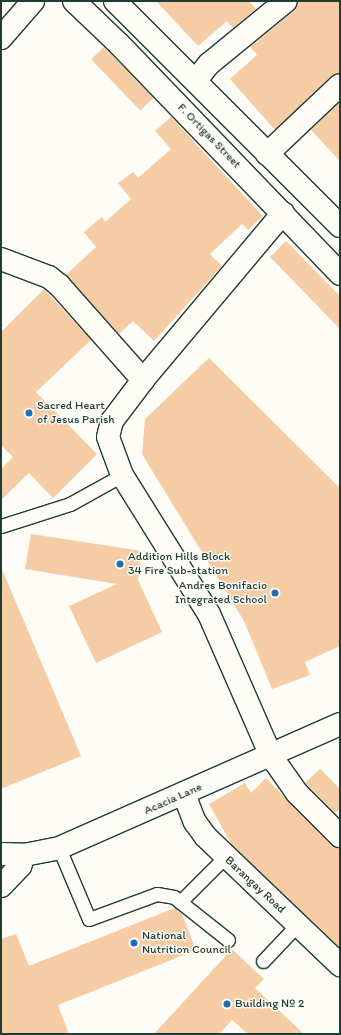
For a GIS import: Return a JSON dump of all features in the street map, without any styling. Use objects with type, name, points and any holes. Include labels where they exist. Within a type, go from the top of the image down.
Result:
[{"type":"street","points":[[1,38],[32,1]]},
{"type":"street","name":"F. Ortigas Street","points":[[74,1],[283,213],[340,274]]},
{"type":"street","points":[[115,1],[196,80],[267,154],[340,226]]},
{"type":"street","points":[[196,80],[209,64],[286,1]]},
{"type":"street","points":[[267,154],[340,85]]},
{"type":"street","points":[[283,213],[143,380],[112,421],[108,437],[122,475],[209,614],[271,756],[297,793],[340,836]]},
{"type":"street","points":[[1,259],[49,277],[59,285],[143,380]]},
{"type":"street","name":"Acacia Lane","points":[[1,854],[24,855],[59,848],[271,756],[340,724]]},
{"type":"street","name":"Barangay Road","points":[[184,794],[195,822],[225,857],[340,965]]},
{"type":"street","points":[[1,886],[20,866],[24,855]]},
{"type":"lane","points":[[1,526],[70,504],[122,475]]},
{"type":"lane","points":[[59,848],[89,919],[157,894],[174,897],[228,940]]},
{"type":"lane","points":[[180,902],[225,857]]},
{"type":"lane","points":[[263,962],[297,925]]},
{"type":"building","points":[[156,1],[249,1],[256,9],[233,28],[227,21],[198,46]]},
{"type":"building","points":[[298,1],[340,1],[340,73],[331,76],[275,130],[230,79],[257,55],[250,47],[294,11]]},
{"type":"building","points":[[104,47],[153,98],[140,111],[91,60]]},
{"type":"building","points":[[340,102],[340,161],[311,130]]},
{"type":"building","points":[[171,117],[263,216],[248,230],[242,224],[210,254],[222,266],[154,341],[133,321],[119,334],[66,275],[96,247],[84,232],[102,217],[105,222],[131,199],[118,183],[133,172],[138,178],[171,149],[155,131]]},
{"type":"building","points":[[286,241],[340,296],[340,329],[270,257]]},
{"type":"building","points":[[44,289],[91,340],[36,392],[97,454],[53,498],[29,473],[1,500],[1,469],[13,457],[1,445],[1,332]]},
{"type":"building","name":"Andres Bonifacio Integrated School","points":[[209,358],[340,488],[340,646],[305,662],[310,675],[272,689],[244,621],[142,454],[145,419]]},
{"type":"building","points":[[31,534],[142,551],[138,580],[162,632],[96,663],[69,606],[117,584],[25,569]]},
{"type":"building","points":[[1,567],[81,756],[1,789]]},
{"type":"building","points":[[320,769],[340,789],[340,809],[335,813],[305,783]]},
{"type":"building","points":[[266,778],[331,845],[340,848],[340,948],[232,845],[209,804],[245,783],[251,793]]},
{"type":"building","points":[[175,908],[182,914],[196,950],[58,1005],[69,1034],[1,1034],[1,939],[16,934],[29,966]]},
{"type":"building","name":"Building № 2","points":[[232,949],[264,979],[255,988],[304,1034],[248,1034],[232,1020],[219,1034],[154,1034]]},
{"type":"place","name":"Sacred Heart of Jesus Parish","points":[[29,413]]},
{"type":"place","name":"Addition Hills Block 34 Fire Sub-station","points":[[120,564]]},
{"type":"place","name":"Andres Bonifacio Integrated School","points":[[275,593]]},
{"type":"place","name":"National Nutrition Council","points":[[134,943]]},
{"type":"place","name":"Building № 2","points":[[227,1004]]}]
